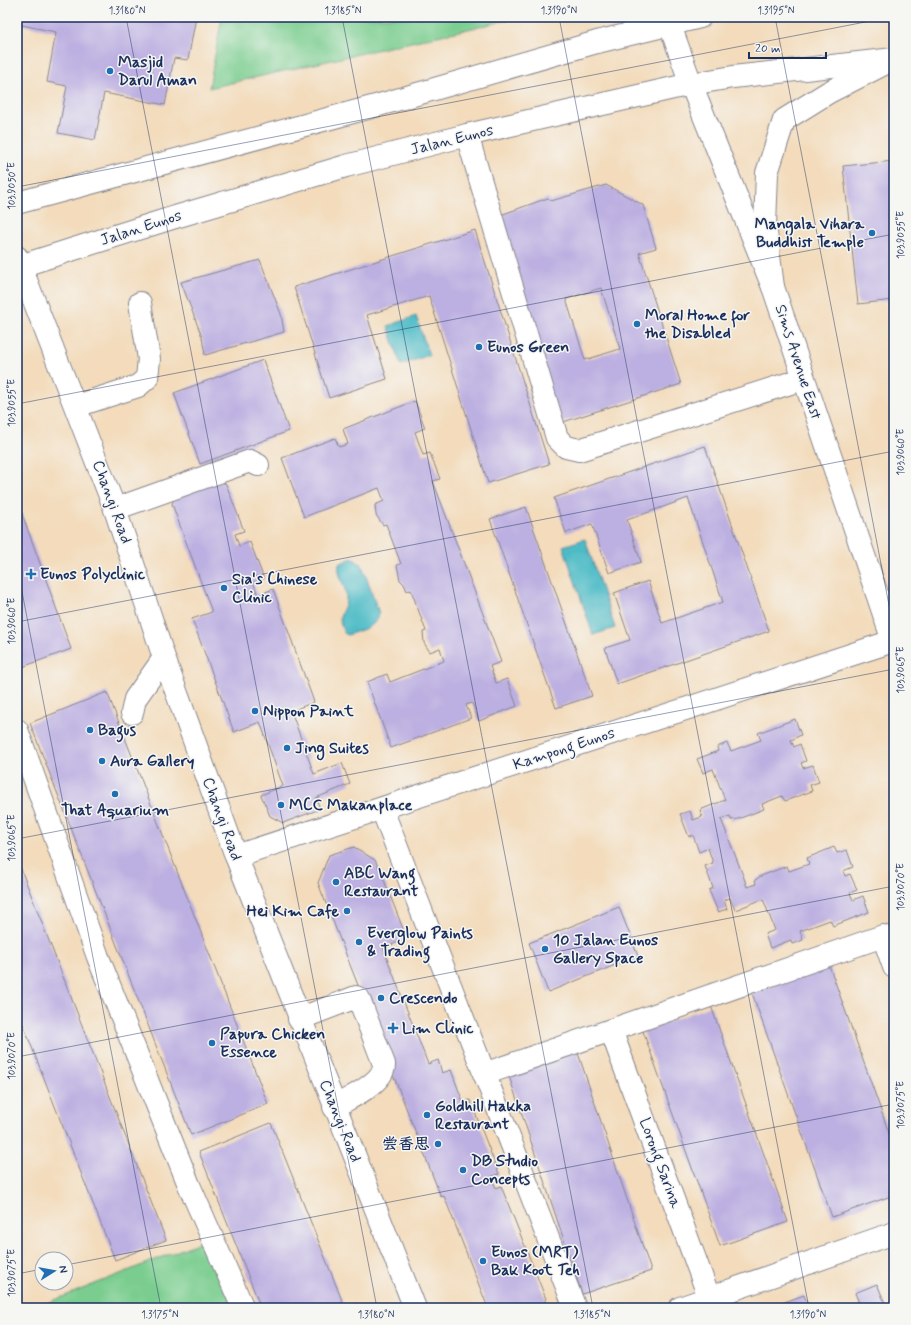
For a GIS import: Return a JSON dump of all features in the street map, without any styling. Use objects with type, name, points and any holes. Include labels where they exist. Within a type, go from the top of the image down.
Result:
[{"type":"main road","points":[[17,203],[668,20],[700,17]]},
{"type":"main road","name":"Sims Avenue East","points":[[668,20],[691,84],[773,287],[893,643]]},
{"type":"main road","points":[[773,287],[765,226],[767,173],[784,120],[829,92],[894,59]]},
{"type":"main road","name":"Jalan Eunos","points":[[18,263],[346,166],[466,135],[691,84],[733,77],[894,59]]},
{"type":"main road","points":[[466,135],[556,438],[566,447],[579,450],[803,379]]},
{"type":"main road","name":"Changi Road","points":[[18,263],[76,406],[115,509],[164,658],[236,856],[414,1308]]},
{"type":"main road","points":[[76,406],[138,386],[147,378],[149,359],[140,302]]},
{"type":"main road","points":[[115,509],[250,461],[258,465]]},
{"type":"main road","name":"Kampong Eunos","points":[[236,856],[893,643]]},
{"type":"main road","points":[[132,713],[135,699],[164,658]]},
{"type":"main road","points":[[17,730],[98,957],[189,1185],[243,1308]]},
{"type":"main road","points":[[382,809],[575,1308]]},
{"type":"main road","points":[[484,1074],[883,936],[894,967]]},
{"type":"main road","points":[[299,1019],[356,996],[359,999],[384,1064],[383,1073],[371,1085],[334,1107]]},
{"type":"main road","name":"Lorong Sarina","points":[[611,1030],[712,1303]]},
{"type":"main road","points":[[680,1308],[712,1303],[894,1233]]},
{"type":"green space","points":[[222,17],[521,17],[209,88]]},
{"type":"green space","points":[[210,1238],[238,1308],[35,1308]]},
{"type":"water","points":[[416,316],[429,355],[401,365],[388,326]]},
{"type":"water","points":[[585,539],[615,628],[593,635],[563,546]]},
{"type":"water","points":[[352,558],[362,565],[379,613],[378,618],[372,625],[348,635],[344,633],[340,620],[346,601],[346,595],[340,576],[339,564]]},
{"type":"building","name":"Masjid Darul Aman","points":[[17,17],[196,17],[188,60],[174,58],[165,105],[104,93],[95,140],[58,133],[67,86],[47,82],[56,32],[17,24]]},
{"type":"building","name":"Mangala Vihara Buddhist Temple","points":[[894,161],[894,300],[858,304],[843,166]]},
{"type":"building","name":"Moral Home for the Disabled","points":[[606,185],[643,205],[656,248],[639,253],[681,384],[557,424],[492,218],[548,198],[551,201]],"holes":[[[601,288],[620,349],[585,360],[566,299]]]},
{"type":"building","name":"Eunos Green","points":[[475,230],[549,464],[488,483],[429,296],[367,315],[387,379],[329,398],[294,287]]},
{"type":"building","points":[[260,260],[281,314],[284,332],[205,355],[202,337],[181,282]]},
{"type":"building","points":[[263,360],[289,431],[200,464],[174,393]]},
{"type":"building","points":[[415,401],[425,428],[415,432],[423,455],[430,453],[440,479],[433,481],[501,662],[490,666],[496,683],[507,679],[517,706],[479,721],[472,703],[466,705],[471,718],[391,748],[367,682],[387,674],[390,682],[444,661],[440,648],[430,652],[424,643],[423,632],[426,631],[411,590],[407,591],[404,584],[400,580],[397,565],[401,564],[386,524],[383,525],[376,515],[375,505],[384,501],[379,488],[304,517],[282,458],[335,438],[339,447],[348,444],[343,429]]},
{"type":"building","points":[[705,446],[769,631],[617,684],[605,648],[630,640],[614,593],[648,581],[662,623],[723,602],[688,498],[627,520],[641,562],[609,573],[592,524],[566,533],[554,498]]},
{"type":"building","points":[[211,478],[226,484],[244,531],[235,534],[239,546],[250,542],[264,579],[253,582],[258,595],[273,589],[314,702],[291,711],[314,774],[342,763],[350,784],[316,798],[320,809],[283,823],[270,816],[261,795],[283,786],[260,722],[234,732],[192,619],[212,612],[172,504],[177,492]]},
{"type":"building","name":"Eunos Polyclinic","points":[[17,500],[71,649],[17,669]]},
{"type":"building","points":[[526,507],[592,696],[556,708],[490,519]]},
{"type":"building","points":[[107,692],[268,1104],[191,1135],[30,723]]},
{"type":"building","points":[[795,719],[801,735],[791,740],[794,747],[800,744],[806,761],[801,763],[803,768],[813,765],[819,782],[810,785],[812,791],[785,801],[782,796],[762,804],[764,809],[738,819],[731,820],[730,816],[721,819],[747,887],[756,884],[755,880],[761,876],[787,866],[789,871],[809,864],[807,858],[834,847],[837,853],[847,850],[853,867],[843,871],[845,876],[850,874],[857,890],[850,893],[853,900],[863,896],[869,912],[833,926],[830,920],[800,931],[803,940],[792,944],[791,940],[770,948],[765,934],[775,930],[763,899],[735,910],[730,898],[724,900],[727,909],[718,912],[709,890],[713,888],[705,866],[713,863],[708,848],[699,852],[693,835],[689,837],[680,814],[690,811],[693,820],[702,817],[700,810],[725,800],[713,769],[703,773],[697,759],[718,751],[717,747],[727,743],[731,751],[761,740],[758,733]]},
{"type":"building","points":[[354,847],[375,860],[384,880],[407,939],[383,948],[428,1064],[438,1060],[442,1073],[451,1070],[463,1102],[470,1100],[499,1174],[491,1177],[496,1188],[501,1186],[546,1299],[541,1308],[488,1308],[444,1196],[441,1197],[318,883],[329,855]]},
{"type":"building","points":[[17,859],[166,1240],[115,1260],[17,1009]]},
{"type":"building","points":[[619,907],[638,956],[548,992],[529,943]]},
{"type":"building","points":[[829,965],[894,1147],[894,1195],[832,1217],[752,993]]},
{"type":"building","points":[[711,1006],[788,1222],[720,1246],[643,1031]]},
{"type":"building","points":[[577,1050],[651,1271],[582,1294],[508,1073]]},
{"type":"building","points":[[271,1123],[345,1308],[261,1308],[199,1152]]},
{"type":"building","points":[[877,1284],[887,1308],[861,1308],[855,1293]]},
{"type":"building","points":[[804,1295],[809,1308],[768,1308]]},
{"type":"place","name":"Masjid Darul Aman","points":[[110,71]]},
{"type":"place","name":"Mangala Vihara Buddhist Temple","points":[[872,233]]},
{"type":"place","name":"Moral Home for the Disabled","points":[[637,324]]},
{"type":"place","name":"Eunos Green","points":[[479,347]]},
{"type":"place","name":"Eunos Polyclinic","points":[[31,574]]},
{"type":"place","name":"Sia's Chinese Clinic","points":[[224,588]]},
{"type":"place","name":"Nippon Paint","points":[[255,711]]},
{"type":"place","name":"Bagus","points":[[90,730]]},
{"type":"place","name":"Jing Suites","points":[[287,748]]},
{"type":"place","name":"Aura Gallery","points":[[102,761]]},
{"type":"place","name":"That Aquarium","points":[[115,794]]},
{"type":"place","name":"MCC Makanplace","points":[[281,805]]},
{"type":"place","name":"ABC Wang Restaurant","points":[[336,882]]},
{"type":"place","name":"Hei Kim Cafe","points":[[347,911]]},
{"type":"place","name":"Everglow Paints & Trading","points":[[359,942]]},
{"type":"place","name":"10 Jalan Eunos Gallery Space","points":[[545,949]]},
{"type":"place","name":"Crescendo","points":[[381,998]]},
{"type":"place","name":"Lim Clinic","points":[[393,1028]]},
{"type":"place","name":"Papura Chicken Essence","points":[[212,1043]]},
{"type":"place","name":"Goldhill Hakka Restaurant","points":[[427,1115]]},
{"type":"place","name":"尝香思","points":[[438,1144]]},
{"type":"place","name":"DB Studio Concepts","points":[[463,1170]]},
{"type":"place","name":"Eunos (MRT) Bak Koot Teh","points":[[483,1261]]}]
